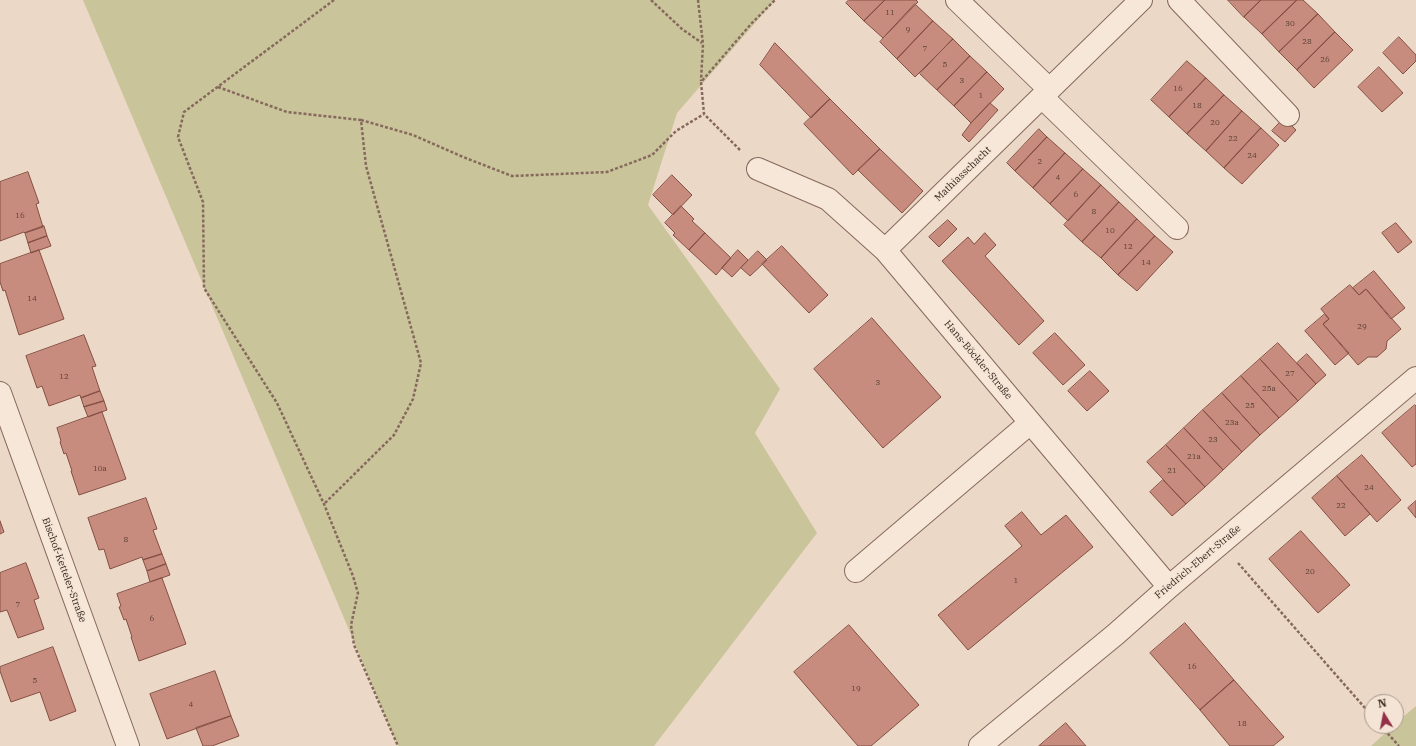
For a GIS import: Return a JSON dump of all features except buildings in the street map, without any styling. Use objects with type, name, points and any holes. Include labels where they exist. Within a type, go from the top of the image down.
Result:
[{"type":"street","points":[[957,0],[1045,93],[1177,228]]},
{"type":"street","name":"Mathiasschacht","points":[[885,250],[1141,0]]},
{"type":"street","points":[[1179,0],[1288,115]]},
{"type":"street","name":"Hans-Böckler-Straße","points":[[758,169],[828,199],[885,250],[1169,587]]},
{"type":"street","name":"Friedrich-Ebert-Straße","points":[[980,746],[1116,634],[1220,543],[1416,378]]},
{"type":"street","name":"Bischof-Ketteler-Straße","points":[[0,393],[128,746]]},
{"type":"street","points":[[856,571],[1030,423]]},
{"type":"path","points":[[334,0],[184,112],[178,137],[203,202],[204,288],[278,403],[324,504],[354,576],[358,592],[351,625],[354,645],[398,746]]},
{"type":"path","points":[[651,0],[682,29],[703,44]]},
{"type":"path","points":[[698,0],[703,44],[701,82],[704,114],[758,169]]},
{"type":"path","points":[[701,82],[751,24],[775,0]]},
{"type":"path","points":[[218,87],[287,112],[361,120],[413,135],[512,176],[607,172],[652,155],[676,130],[704,114]]},
{"type":"path","points":[[324,504],[394,434],[413,398],[421,363],[366,166],[361,120]]},
{"type":"path","points":[[1220,543],[1364,707]]},
{"type":"path","points":[[1388,734],[1399,746]]},
{"type":"shaded area","points":[[83,0],[775,0],[677,113],[648,205],[780,389],[755,433],[817,533],[654,746],[398,746]]},
{"type":"shaded area","points":[[1416,706],[1416,746],[1371,746],[1384,734],[1404,734],[1404,716]]}]
